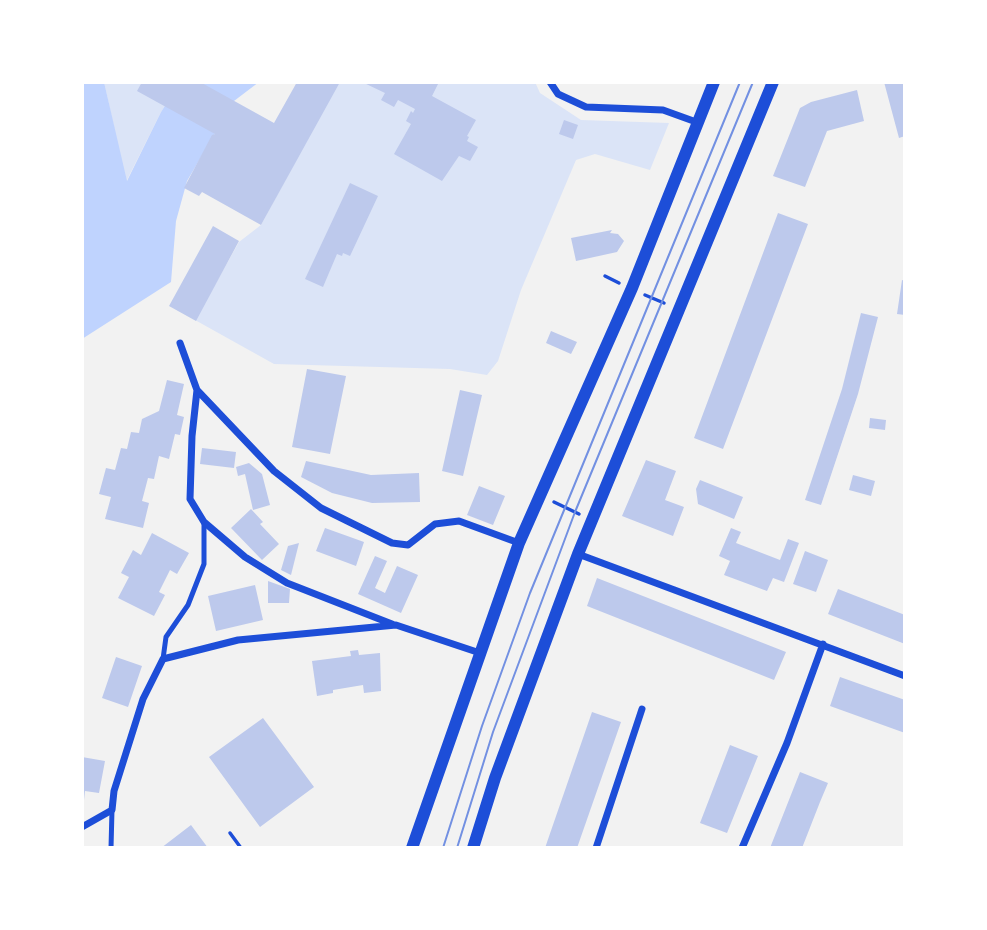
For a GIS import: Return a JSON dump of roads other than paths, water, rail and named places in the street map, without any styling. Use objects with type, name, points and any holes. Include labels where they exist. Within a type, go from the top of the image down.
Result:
[{"type":"street","points":[[550,82],[558,94],[586,107],[663,110],[699,123]]},
{"type":"street","points":[[412,848],[519,543],[632,288],[714,82]]},
{"type":"street","points":[[473,848],[495,778],[578,554],[773,82]]},
{"type":"street","points":[[180,343],[197,390],[274,471],[321,508],[392,543],[408,545],[435,524],[459,521],[519,543]]},
{"type":"street","points":[[197,390],[190,499],[204,522],[245,557],[287,583],[396,625],[480,653]]},
{"type":"street","points":[[578,554],[905,676]]},
{"type":"street","points":[[82,827],[112,810],[114,790],[143,699],[163,659],[238,640],[396,625]]},
{"type":"street","points":[[742,848],[787,743],[823,644]]},
{"type":"street","points":[[596,848],[642,709]]},
{"type":"lane","points":[[163,659],[166,637],[188,605],[204,564],[204,522]]},
{"type":"lane","points":[[111,848],[112,810]]},
{"type":"water","points":[[82,82],[104,82],[127,181],[161,112],[180,82],[259,82],[234,101],[187,181],[176,221],[171,282],[82,339]]},
{"type":"tram line","points":[[443,848],[482,726],[530,593],[740,82]]},
{"type":"tram line","points":[[457,848],[493,732],[575,512],[753,82]]}]
